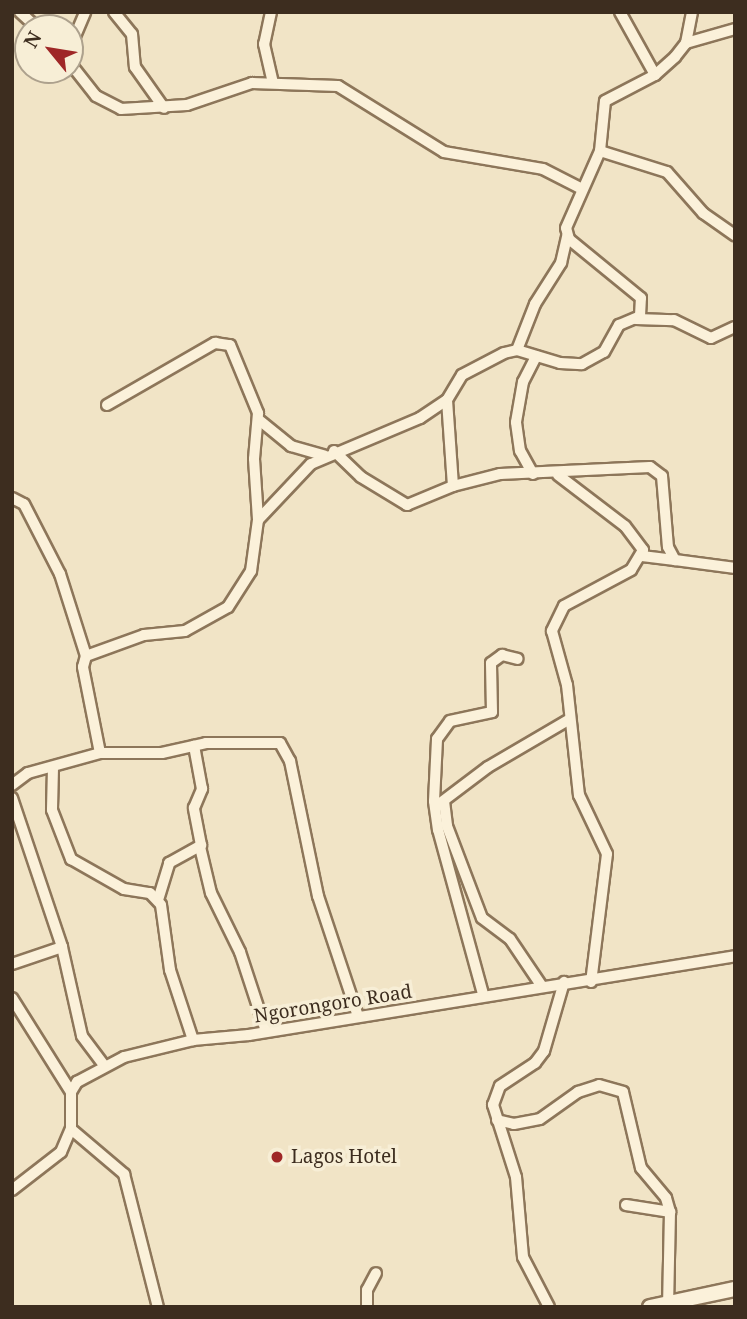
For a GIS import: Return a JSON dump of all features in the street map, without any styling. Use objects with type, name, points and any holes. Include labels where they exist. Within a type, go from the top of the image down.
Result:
[{"type":"street","points":[[114,12],[132,34],[135,67],[164,108]]},
{"type":"street","points":[[271,12],[264,44],[273,82]]},
{"type":"street","points":[[620,12],[655,75]]},
{"type":"street","points":[[686,43],[692,12]]},
{"type":"street","points":[[258,520],[289,483],[330,453],[419,418],[447,400],[462,375],[517,349],[535,304],[561,263],[582,189],[600,151],[604,101],[655,75],[686,43],[735,29]]},
{"type":"street","points":[[84,79],[108,106],[164,108],[200,102],[239,86],[273,82],[338,86],[444,152],[543,169],[582,189]]},
{"type":"street","points":[[600,151],[667,172],[703,213],[735,235]]},
{"type":"street","points":[[567,236],[641,298],[644,306],[636,319]]},
{"type":"street","points":[[517,349],[573,365],[589,362],[608,346],[619,325],[636,319],[674,320],[711,338],[735,327]]},
{"type":"street","points":[[86,656],[144,635],[185,631],[228,607],[250,571],[258,520],[254,459],[258,419],[255,400],[230,345],[219,341],[107,405]]},
{"type":"street","points":[[533,474],[520,451],[516,422],[523,382],[536,356]]},
{"type":"street","points":[[447,400],[453,486]]},
{"type":"street","points":[[258,419],[291,446],[330,453],[361,477],[407,505],[453,486],[500,474],[558,475],[645,466],[654,469],[662,476],[668,547],[675,560]]},
{"type":"street","points":[[558,475],[625,526],[640,545],[642,556],[631,570],[574,599],[557,617],[552,641],[567,685],[568,720],[579,795],[607,854],[591,982]]},
{"type":"street","points":[[12,498],[24,504],[60,574],[86,656],[83,667],[100,753]]},
{"type":"street","points":[[642,556],[735,568]]},
{"type":"street","points":[[483,994],[445,863],[439,804],[439,732],[456,718],[492,712],[491,663],[502,655],[518,659]]},
{"type":"street","points":[[439,804],[488,767],[568,720]]},
{"type":"street","points":[[12,785],[29,773],[100,753],[162,753],[194,746],[275,741],[284,747],[318,895],[358,1016]]},
{"type":"street","points":[[194,746],[201,789],[194,808],[211,893],[240,952],[266,1031]]},
{"type":"street","points":[[53,768],[52,810],[71,859],[113,884],[144,891],[158,900]]},
{"type":"street","points":[[12,798],[62,947],[82,1036],[103,1064]]},
{"type":"street","points":[[439,804],[482,918],[510,939],[541,985]]},
{"type":"street","points":[[193,1040],[178,1003],[158,900],[169,863],[200,847]]},
{"type":"street","points":[[12,964],[62,947]]},
{"type":"street","name":"Ngorongoro Road","points":[[71,1092],[82,1077],[103,1064],[193,1040],[416,1008],[541,985],[591,982],[732,959]]},
{"type":"street","points":[[549,1307],[523,1257],[520,1199],[497,1120],[495,1095],[509,1077],[535,1063],[544,1051],[564,982]]},
{"type":"street","points":[[12,998],[71,1092],[71,1129],[55,1159],[12,1190]]},
{"type":"street","points":[[497,1120],[514,1124],[540,1119],[579,1092],[599,1085],[623,1092],[640,1168],[666,1198],[670,1212],[673,1304]]},
{"type":"street","points":[[71,1129],[124,1174],[158,1307]]},
{"type":"street","points":[[625,1205],[670,1212]]},
{"type":"street","points":[[368,1307],[367,1290],[376,1273]]},
{"type":"street","points":[[650,1307],[735,1289]]},
{"type":"place","name":"Lagos Hotel","points":[[277,1157]]}]
